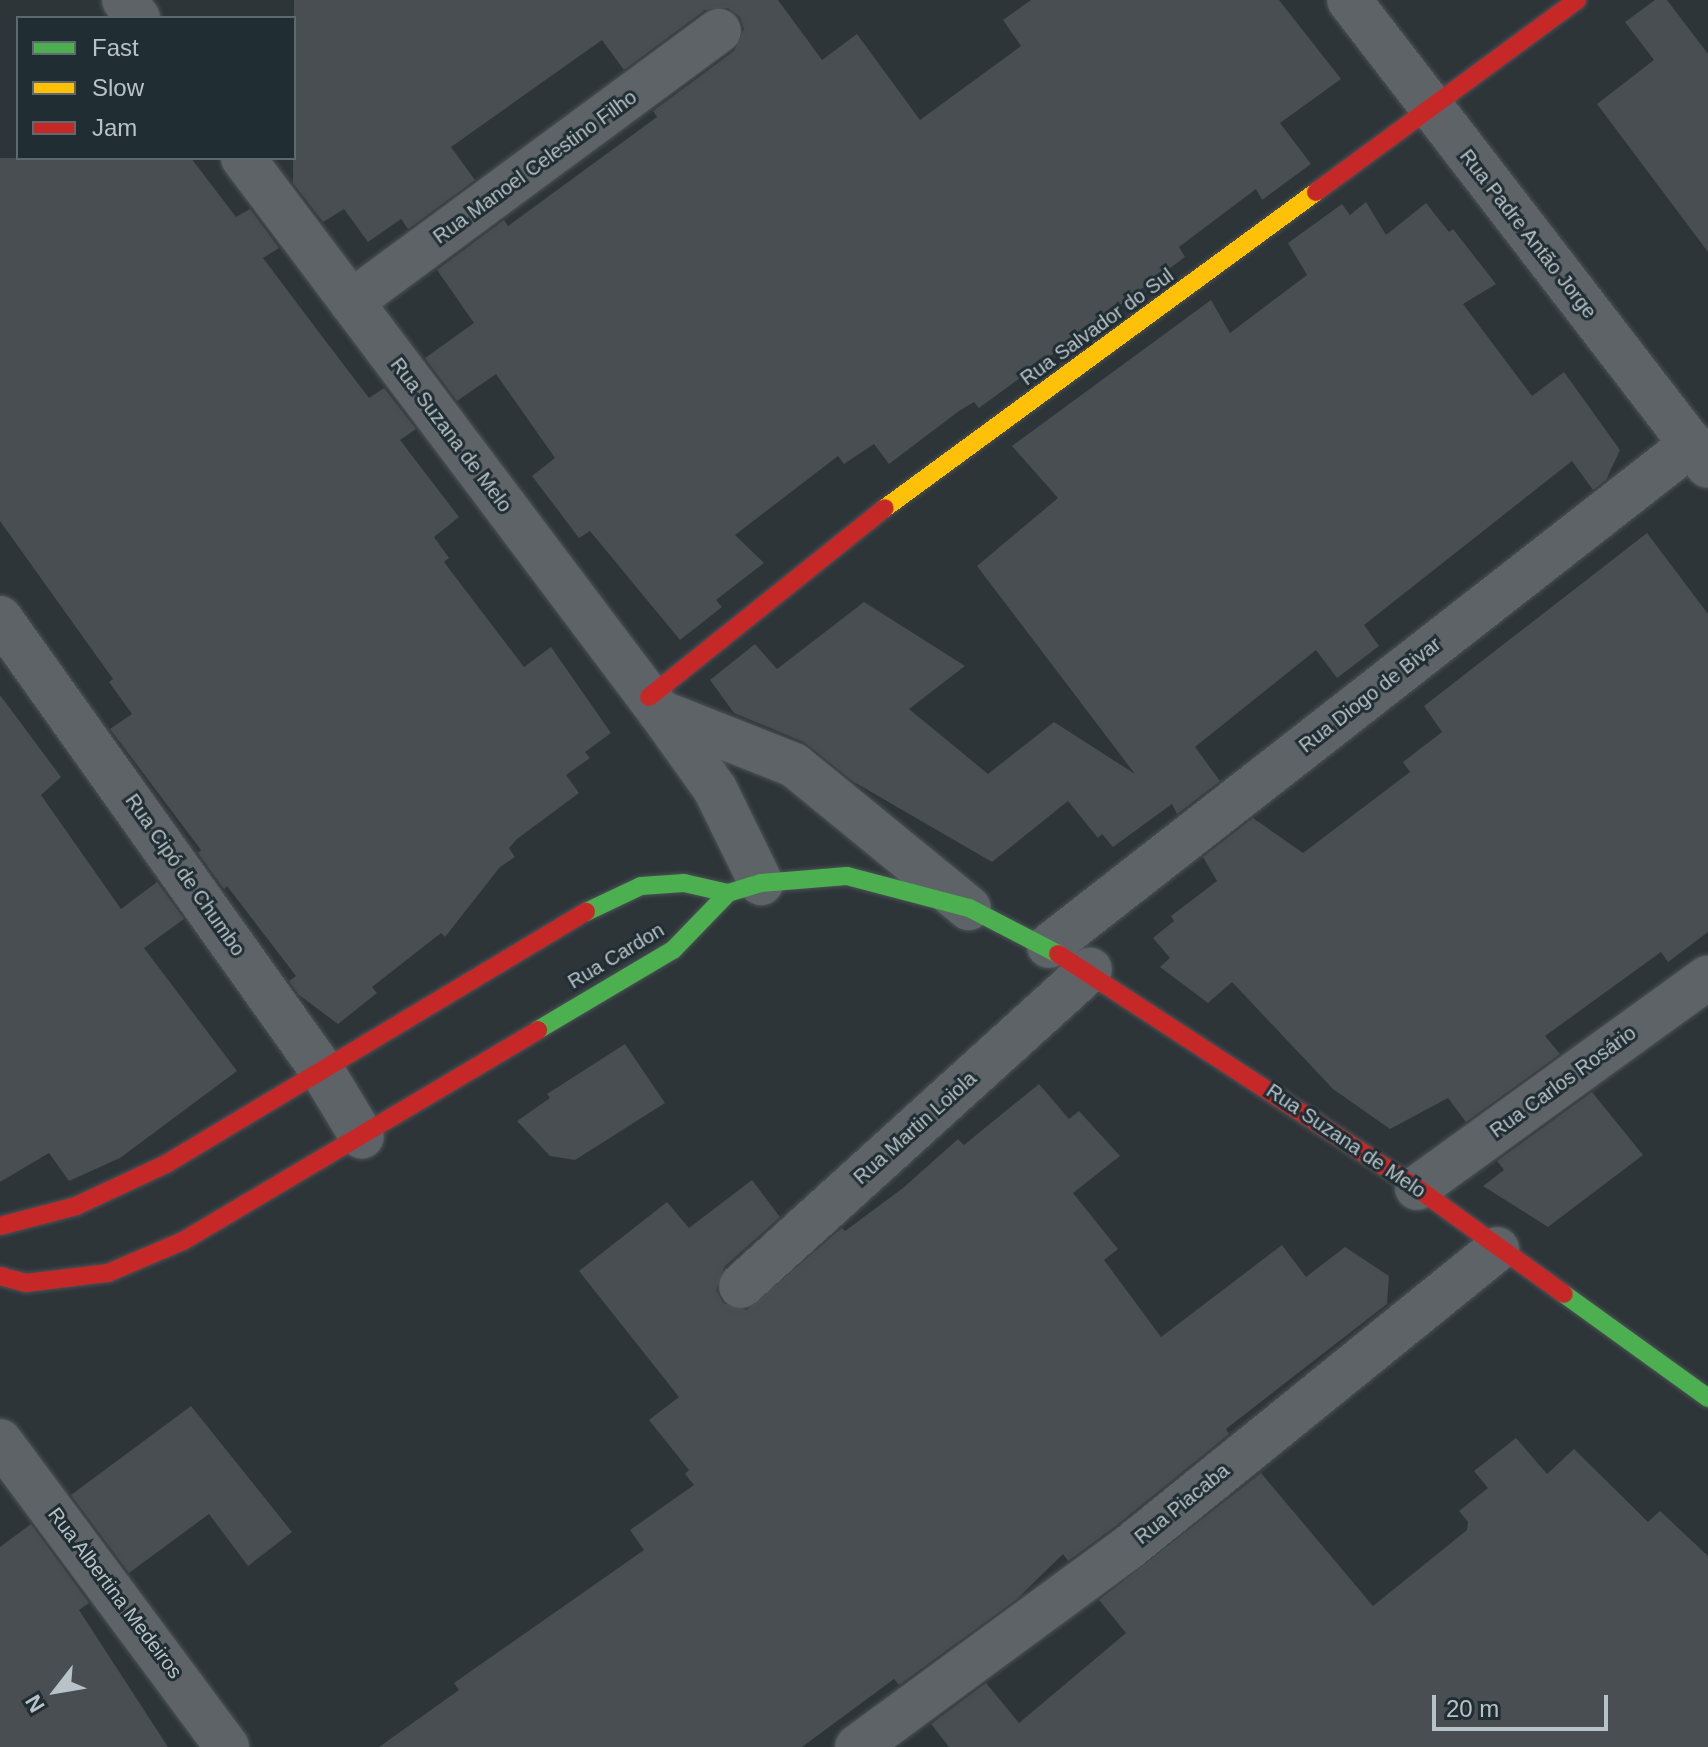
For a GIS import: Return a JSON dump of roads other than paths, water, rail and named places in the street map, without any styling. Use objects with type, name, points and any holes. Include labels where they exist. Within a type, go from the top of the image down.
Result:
[{"type":"street","points":[[124,0],[136,16]]},
{"type":"street","name":"Rua Padre Antão Jorge","points":[[1349,0],[1700,455]]},
{"type":"street","name":"Rua Salvador do Sul","points":[[654,704],[880,512],[1577,0]]},
{"type":"street","name":"Rua Manoel Celestino Filho","points":[[351,302],[719,31]]},
{"type":"street","name":"Rua Suzana de Melo","points":[[244,160],[715,789],[744,888],[847,876],[969,908],[1049,946],[1090,970],[1417,1188],[1497,1249],[1708,1398]]},
{"type":"street","name":"Rua Diogo de Bivar","points":[[1049,946],[1700,455]]},
{"type":"street","name":"Rua Cipó de Chumbo","points":[[0,618],[321,1069],[362,1137]]},
{"type":"street","name":"Rua Suzana de Melo","points":[[654,704],[794,765],[969,908]]},
{"type":"street","points":[[0,1226],[76,1206],[166,1164],[553,928],[641,886],[684,883],[744,888]]},
{"type":"street","name":"Rua Cardon","points":[[0,1276],[26,1283],[108,1273],[183,1241],[673,950],[744,888]]},
{"type":"street","name":"Rua Martin Loiola","points":[[741,1286],[1090,970]]},
{"type":"street","name":"Rua Carlos Rosário","points":[[1417,1188],[1708,977]]},
{"type":"street","name":"Rua Piacaba","points":[[857,1747],[1128,1548],[1497,1249]]},
{"type":"street","name":"Rua Albertina Medeiros","points":[[0,1441],[227,1747]]}]
